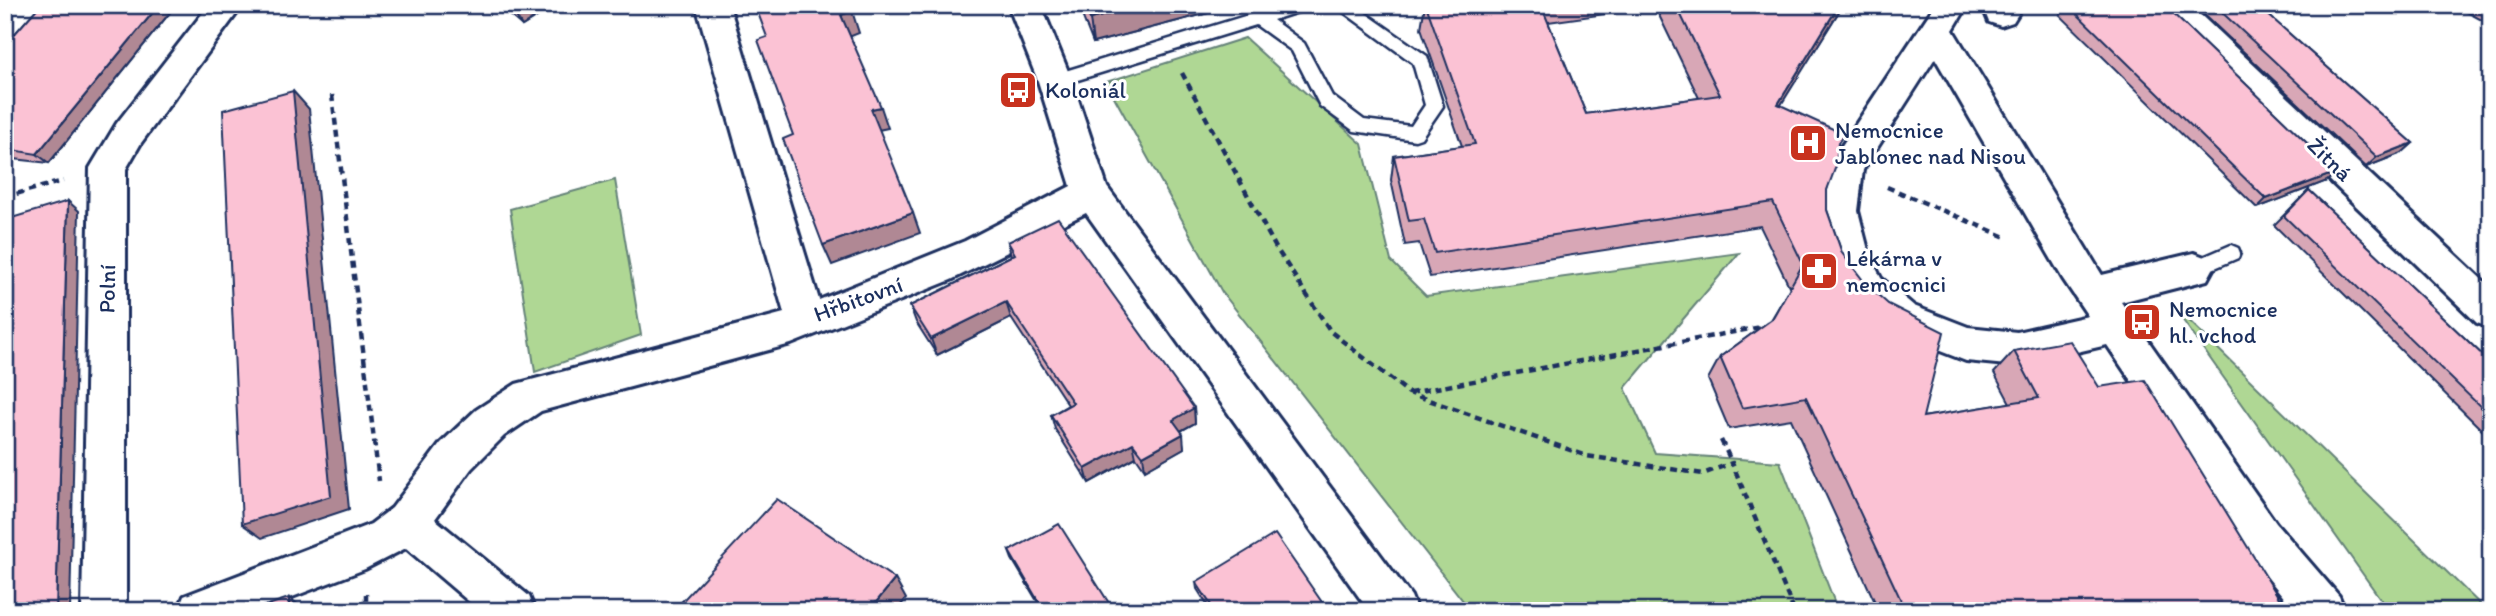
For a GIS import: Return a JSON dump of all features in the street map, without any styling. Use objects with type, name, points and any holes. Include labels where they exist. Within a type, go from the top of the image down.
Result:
[{"type":"street","points":[[108,168],[129,133],[227,5]]},
{"type":"street","name":"Hřbitovní","points":[[712,5],[806,321],[911,279],[1060,211],[1091,192]]},
{"type":"street","points":[[1024,5],[1055,81],[1091,192],[1395,611]]},
{"type":"street","name":"Žitná","points":[[2169,5],[2491,312]]},
{"type":"street","points":[[2118,326],[2017,349],[1966,344],[1900,318],[1867,289],[1850,254],[1840,211],[1852,157],[1943,17],[2076,268],[2118,326],[2261,537],[2323,611]]},
{"type":"street","name":"Polní","points":[[104,611],[108,168]]},
{"type":"street","points":[[2095,293],[2194,269]]},
{"type":"street","points":[[200,611],[350,555],[396,530],[456,456],[490,423],[530,397],[806,321]]},
{"type":"street","points":[[396,530],[513,611]]},
{"type":"lane","points":[[1055,81],[1301,5]]},
{"type":"lane","points":[[1260,19],[1298,47],[1326,101],[1360,126],[1415,133],[1434,106],[1420,60],[1342,5]]},
{"type":"lane","points":[[2194,269],[2231,253]]},
{"type":"path","points":[[1168,47],[1276,248],[1331,332],[1409,393],[1587,456],[1703,474],[1732,463]]},
{"type":"path","points":[[332,95],[396,530]]},
{"type":"path","points":[[1852,157],[2012,240]]},
{"type":"path","points":[[5,197],[108,168]]},
{"type":"path","points":[[1409,393],[1770,326]]},
{"type":"path","points":[[1721,440],[1794,611]]},
{"type":"green space","points":[[1245,38],[1362,144],[1391,261],[1426,296],[1739,253],[1625,388],[1655,453],[1780,462],[1838,611],[1471,611],[1222,292],[1106,82]]},
{"type":"green space","points":[[615,180],[641,335],[535,372],[510,209]]},
{"type":"green space","points":[[2170,302],[2487,611],[2389,611]]},
{"type":"building","points":[[40,5],[159,5],[37,154],[5,149],[5,45]]},
{"type":"building","points":[[755,5],[849,5],[852,11],[841,15],[881,107],[871,109],[913,213],[823,245],[783,139],[793,135],[758,40],[767,37]]},
{"type":"building","points":[[1084,5],[1145,5],[1090,19]]},
{"type":"building","points":[[1426,5],[1541,5],[1586,114],[1720,95],[1676,5],[1839,5],[1778,104],[1844,134],[1838,143],[1836,166],[1827,190],[1827,210],[1842,253],[1866,284],[1888,304],[1944,332],[1923,417],[2039,398],[2014,351],[2070,341],[2099,387],[2145,380],[2287,611],[1906,611],[1806,397],[1742,408],[1720,357],[1772,319],[1803,264],[1773,202],[1435,253],[1424,219],[1409,221],[1394,156],[1475,144]]},
{"type":"building","points":[[2068,5],[2164,5],[2337,172],[2266,199]]},
{"type":"building","points":[[2214,5],[2257,5],[2413,143],[2377,157]]},
{"type":"building","points":[[293,91],[331,496],[242,524],[223,110]]},
{"type":"building","points":[[2309,190],[2491,363],[2491,417],[2284,216]]},
{"type":"building","points":[[68,201],[56,611],[5,611],[5,220]]},
{"type":"building","points":[[1058,218],[1194,408],[1173,420],[1183,434],[1143,456],[1133,443],[1085,469],[1051,415],[1073,403],[1006,302],[931,339],[910,306],[1015,254],[1008,242]]},
{"type":"building","points":[[777,499],[895,579],[869,611],[673,611]]},
{"type":"building","points":[[1059,524],[1114,611],[1044,611],[1009,551]]},
{"type":"building","points":[[1275,534],[1328,611],[1215,611],[1196,582]]},
{"type":"building","points":[[289,598],[289,611],[250,611]]},
{"type":"place","name":"Koloniál","points":[[1018,90]]},
{"type":"place","name":"Nemocnice Jablonec nad Nisou","points":[[1808,143]]},
{"type":"place","name":"Lékárna v nemocnici","points":[[1819,271]]},
{"type":"place","name":"Nemocnice hl. vchod","points":[[2142,322]]}]
